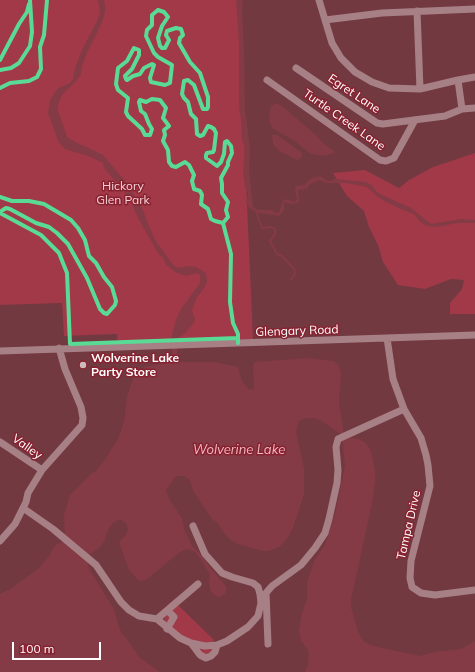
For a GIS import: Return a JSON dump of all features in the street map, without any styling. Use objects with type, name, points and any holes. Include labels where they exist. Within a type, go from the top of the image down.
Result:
[{"type":"street","points":[[319,0],[332,43],[342,58],[355,72],[372,82],[390,88],[420,90],[475,77]]},
{"type":"street","points":[[324,20],[382,13],[475,9]]},
{"type":"street","points":[[417,11],[420,90]]},
{"type":"street","name":"Egret Lane","points":[[296,68],[377,123],[383,124],[446,116],[462,109],[475,108]]},
{"type":"street","name":"Turtle Creek Lane","points":[[267,80],[380,160],[386,161],[394,158],[415,120]]},
{"type":"street","points":[[458,80],[462,109]]},
{"type":"street","name":"Glengary Road","points":[[0,351],[475,335]]},
{"type":"street","name":"Tampa Drive","points":[[387,338],[393,379],[404,409],[421,438],[426,455],[430,486],[412,561],[410,578],[412,587],[421,593],[435,595],[475,590]]},
{"type":"street","points":[[0,541],[15,524],[28,493],[42,470],[82,425],[83,418],[81,407],[64,369],[59,348]]},
{"type":"street","points":[[23,508],[53,528],[87,557],[100,570],[121,602],[130,610],[139,616],[156,619],[180,638],[191,643],[206,646],[217,645],[227,641],[253,622],[258,616],[266,593],[272,586],[301,565],[316,548],[329,520],[337,483],[338,470],[336,448],[338,439],[404,409]]},
{"type":"street","name":"Valley","points":[[0,442],[42,470]]},
{"type":"street","points":[[193,526],[205,554],[222,573],[255,585],[259,591],[263,603],[268,644]]},
{"type":"street","points":[[156,619],[168,611],[198,584]]},
{"type":"street","points":[[167,629],[174,617],[168,611]]},
{"type":"street","points":[[191,643],[200,655],[206,658],[215,652],[217,645]]},
{"type":"green space","name":"Hickory Glen Park","points":[[0,0],[238,0],[253,339],[118,344],[117,334],[64,336],[62,303],[0,305]]},
{"type":"green space","points":[[475,153],[475,314],[450,314],[450,303],[462,289],[464,280],[451,279],[425,289],[398,285],[383,262],[378,245],[369,227],[364,211],[347,196],[333,173],[365,170],[399,188],[409,180],[433,167]]},
{"type":"green space","points":[[178,605],[214,640],[212,642],[214,648],[210,654],[205,655],[164,623],[165,617]]},
{"type":"water","points":[[98,0],[104,0],[105,4],[105,12],[101,25],[87,53],[82,66],[81,74],[62,95],[58,104],[58,110],[67,137],[103,155],[126,182],[143,210],[155,240],[171,262],[176,267],[196,267],[206,273],[207,282],[196,299],[192,311],[195,319],[194,323],[184,334],[176,339],[171,339],[176,319],[181,309],[200,283],[200,275],[196,273],[187,276],[183,275],[177,273],[166,265],[164,259],[158,253],[138,218],[131,201],[104,168],[103,163],[88,156],[65,149],[58,141],[48,113],[50,100],[57,89],[70,83],[73,79],[75,68],[82,50],[100,13]]},
{"type":"water","points":[[236,0],[243,0],[245,110],[250,150],[249,170],[253,207],[258,210],[272,210],[276,213],[279,212],[285,199],[295,202],[297,199],[295,189],[296,186],[304,185],[312,178],[320,176],[328,181],[335,179],[366,182],[373,186],[380,194],[411,208],[431,224],[461,219],[475,220],[475,223],[457,223],[437,227],[428,226],[421,223],[414,214],[379,198],[367,187],[346,183],[326,183],[320,180],[310,184],[307,189],[298,190],[299,203],[292,204],[284,202],[284,210],[279,216],[258,213],[248,207],[246,201],[248,194],[245,188],[243,171],[245,148],[242,140],[239,110],[239,44]]},
{"type":"water","points":[[277,103],[316,135],[335,153],[323,156],[311,154],[293,140],[272,128],[269,121],[271,106]]},
{"type":"water","points":[[272,135],[277,135],[301,152],[301,158],[297,160],[279,151],[273,144]]},
{"type":"water","name":"Wolverine Lake","points":[[172,348],[177,348],[178,362],[215,362],[238,367],[242,381],[249,390],[254,389],[253,367],[255,362],[308,358],[334,361],[339,366],[341,373],[339,403],[344,434],[348,438],[358,439],[366,443],[371,451],[375,471],[372,503],[351,600],[351,607],[358,632],[364,642],[373,646],[420,656],[434,652],[461,649],[475,641],[475,672],[305,672],[308,666],[309,655],[308,650],[301,641],[299,630],[302,613],[307,600],[307,583],[315,559],[325,545],[335,514],[345,466],[342,435],[322,421],[314,418],[305,418],[299,421],[296,432],[304,468],[304,494],[293,528],[287,539],[279,547],[269,551],[263,551],[238,544],[231,540],[207,512],[194,492],[189,479],[184,476],[176,476],[166,490],[169,499],[182,518],[184,529],[192,546],[225,585],[227,588],[225,594],[219,597],[214,595],[210,589],[210,574],[195,552],[186,549],[180,552],[147,579],[139,581],[129,570],[120,545],[120,541],[127,533],[128,529],[126,523],[121,520],[118,520],[112,524],[108,530],[104,542],[99,548],[89,555],[87,559],[89,569],[114,609],[122,634],[139,657],[160,672],[0,672],[0,594],[10,589],[38,569],[49,556],[54,547],[63,542],[65,539],[64,515],[70,495],[92,473],[96,471],[118,439],[124,422],[127,396],[133,379],[145,367],[171,362]]},
{"type":"waterway","points":[[256,212],[262,228],[271,227],[275,229],[275,234],[270,241],[277,254],[282,256],[294,269],[295,274],[291,280]]},
{"type":"cycle path","points":[[0,70],[11,68],[19,63],[30,46],[32,32],[30,0]]},
{"type":"cycle path","points":[[0,88],[10,83],[29,81],[37,77],[41,69],[40,47],[44,35],[47,0]]},
{"type":"cycle path","points":[[0,60],[27,12],[29,4]]},
{"type":"cycle path","points":[[158,10],[164,12],[168,17],[162,26],[158,38],[160,46],[165,48],[169,40],[166,35],[167,31],[176,28],[181,29],[183,35],[180,38],[179,43],[190,62],[200,73],[208,97],[208,107],[207,109],[203,109],[194,85],[188,80],[184,81],[182,94],[188,102],[191,114],[196,119],[197,134],[200,136],[203,135],[208,126],[214,129],[216,133],[214,150],[213,152],[207,153],[206,158],[217,166],[221,162],[224,154],[225,142],[227,141],[231,146],[232,153],[221,178],[222,193],[228,202],[226,210],[228,217],[223,223],[211,219],[208,209],[201,204],[202,195],[200,191],[194,189],[192,181],[194,175],[189,165],[185,162],[176,167],[172,166],[169,162],[168,150],[163,141],[165,135],[164,130],[169,126],[163,118],[166,108],[160,100],[152,99],[146,102],[140,100],[139,102],[141,111],[145,114],[152,129],[150,135],[145,135],[142,129],[128,116],[126,112],[128,98],[118,90],[116,84],[118,68],[127,61],[134,48],[139,50],[139,55],[132,69],[125,76],[127,80],[140,74],[144,68],[152,64],[154,65],[150,78],[151,82],[165,85],[170,83],[172,65],[154,53],[146,36],[147,30],[152,25],[152,15],[158,10]]},
{"type":"cycle path","points":[[0,197],[12,201],[29,201],[44,204],[71,220],[85,240],[89,256],[96,263],[112,287],[116,301],[115,305],[107,314],[100,309],[87,278],[68,244],[57,233],[49,227],[36,223],[10,209],[6,208],[0,212]]},
{"type":"cycle path","points":[[0,213],[41,235],[59,253],[67,273],[70,344],[238,338]]},
{"type":"cycle path","points":[[223,223],[231,254],[230,302],[233,323],[238,334],[238,343]]},
{"type":"place","name":"Wolverine Lake Party Store","points":[[83,365]]}]
